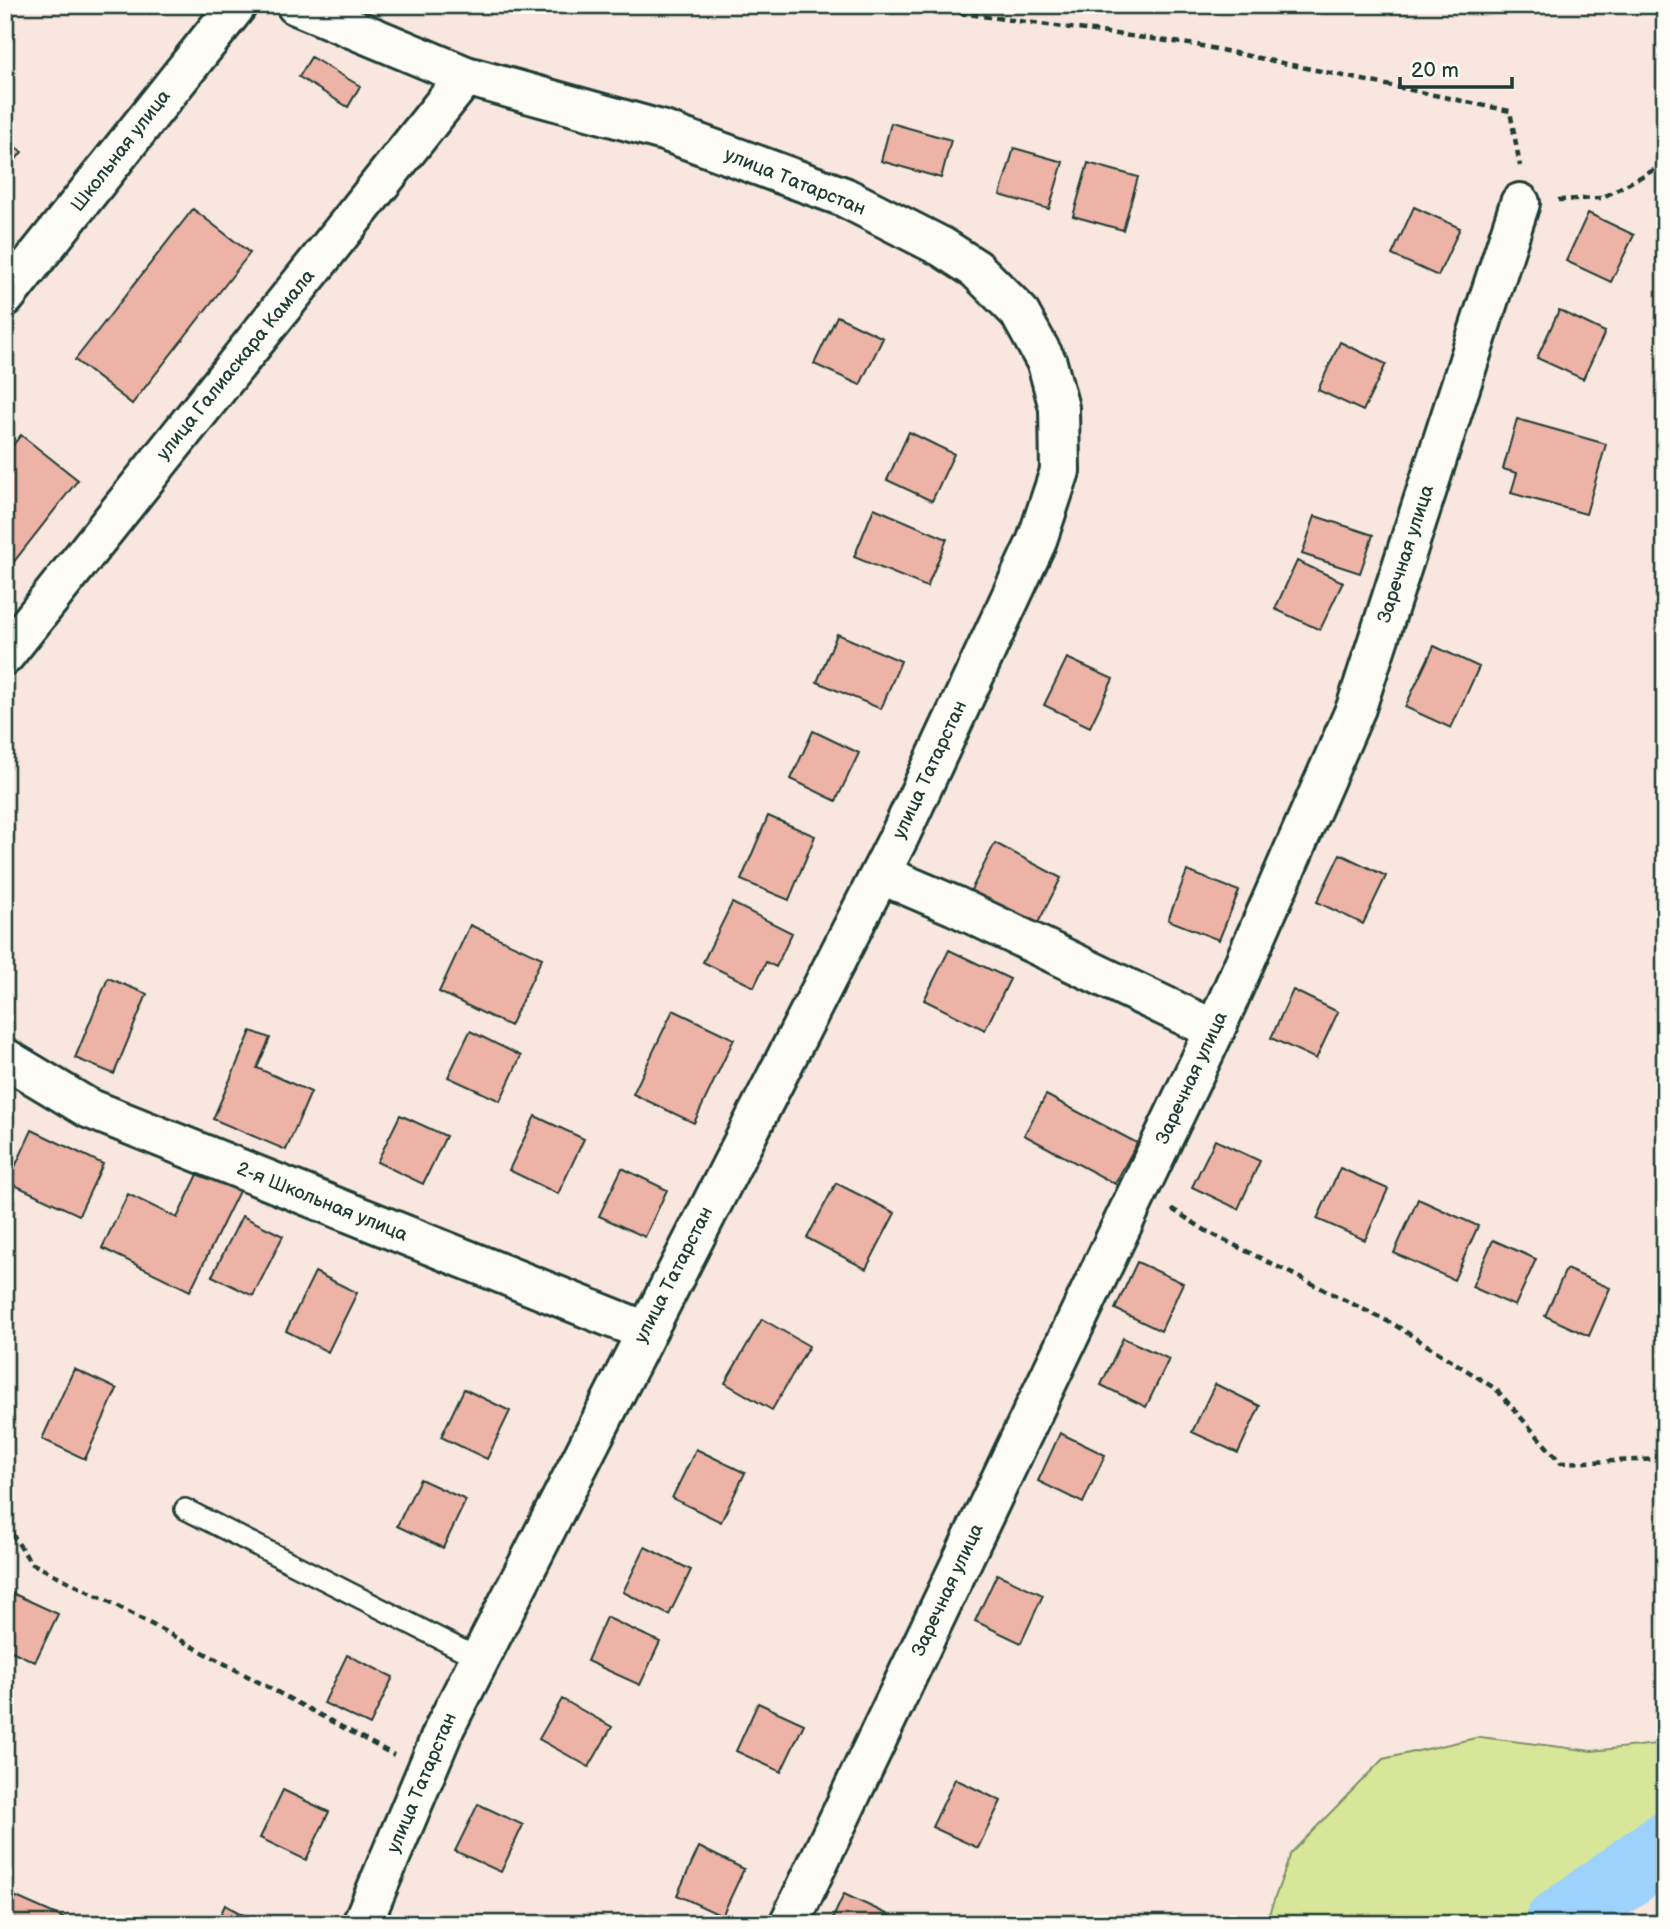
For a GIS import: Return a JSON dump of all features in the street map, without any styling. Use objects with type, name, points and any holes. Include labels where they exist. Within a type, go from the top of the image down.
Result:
[{"type":"street","name":"Школьная улица","points":[[5,297],[237,5]]},
{"type":"street","name":"улица Татарстан","points":[[296,5],[466,76],[664,131],[844,197],[942,247],[976,269],[1019,312],[1047,363],[1059,408],[1060,471],[1040,531],[880,874],[480,1659],[426,1772],[362,1924]]},
{"type":"street","name":"улица Галиаскара Камала","points":[[5,655],[466,76]]},
{"type":"street","name":"Заречная улица","points":[[789,1924],[1215,1030],[1356,708],[1520,202]]},
{"type":"street","points":[[880,874],[956,906],[1215,1030]]},
{"type":"street","name":"2-я Школьная улица","points":[[5,1058],[88,1108],[645,1331]]},
{"type":"lane","points":[[185,1509],[480,1659]]},
{"type":"path","points":[[900,5],[1197,45],[1510,111],[1520,157],[1520,202],[1601,198],[1665,164]]},
{"type":"path","points":[[1140,1189],[1208,1232],[1395,1325],[1496,1389],[1561,1463],[1665,1459]]},
{"type":"path","points":[[5,1523],[31,1563],[112,1603],[426,1772]]},
{"type":"green space","points":[[1480,1737],[1592,1751],[1665,1743],[1665,1887],[1611,1924],[1271,1924],[1268,1917],[1291,1853],[1383,1759]]},
{"type":"building","points":[[311,57],[360,86],[348,107],[299,77]]},
{"type":"building","points":[[891,123],[951,140],[941,178],[881,161]]},
{"type":"building","points":[[5,139],[22,152],[5,173]]},
{"type":"building","points":[[1014,148],[1063,162],[1049,209],[1000,195]]},
{"type":"building","points":[[1088,163],[1138,177],[1123,230],[1073,216]]},
{"type":"building","points":[[1414,207],[1460,228],[1438,276],[1392,255]]},
{"type":"building","points":[[193,209],[250,253],[132,404],[75,360]]},
{"type":"building","points":[[1588,213],[1634,235],[1611,282],[1566,261]]},
{"type":"building","points":[[1559,310],[1605,332],[1583,379],[1537,358]]},
{"type":"building","points":[[837,316],[883,338],[860,385],[814,364]]},
{"type":"building","points":[[1340,342],[1386,364],[1363,411],[1318,390]]},
{"type":"building","points":[[1517,419],[1606,444],[1586,514],[1511,493],[1517,473],[1503,469]]},
{"type":"building","points":[[909,432],[954,454],[932,501],[887,480]]},
{"type":"building","points":[[21,435],[78,480],[5,573],[5,455]]},
{"type":"building","points":[[874,508],[947,539],[927,587],[854,557]]},
{"type":"building","points":[[1315,516],[1373,535],[1360,573],[1302,554]]},
{"type":"building","points":[[1297,561],[1343,582],[1320,630],[1275,609]]},
{"type":"building","points":[[837,634],[901,661],[881,709],[817,682]]},
{"type":"building","points":[[1434,646],[1479,667],[1451,728],[1405,707]]},
{"type":"building","points":[[1067,658],[1113,679],[1090,727],[1044,705]]},
{"type":"building","points":[[813,731],[859,753],[836,801],[791,779]]},
{"type":"building","points":[[768,816],[815,836],[789,900],[741,880]]},
{"type":"building","points":[[995,843],[1061,878],[1036,927],[969,894]]},
{"type":"building","points":[[1340,854],[1386,876],[1363,924],[1317,902]]},
{"type":"building","points":[[1187,871],[1239,891],[1219,940],[1168,920]]},
{"type":"building","points":[[732,903],[792,933],[776,967],[766,962],[754,987],[703,962]]},
{"type":"building","points":[[470,925],[542,958],[510,1026],[439,992]]},
{"type":"building","points":[[949,950],[1010,979],[985,1030],[924,1000]]},
{"type":"building","points":[[108,978],[147,994],[114,1074],[75,1058]]},
{"type":"building","points":[[1293,990],[1338,1012],[1316,1059],[1271,1038]]},
{"type":"building","points":[[673,1010],[734,1039],[694,1123],[633,1094]]},
{"type":"building","points":[[251,1031],[270,1038],[257,1068],[311,1092],[286,1150],[213,1119]]},
{"type":"building","points":[[470,1031],[521,1056],[500,1101],[448,1077]]},
{"type":"building","points":[[1046,1095],[1137,1143],[1115,1184],[1024,1135]]},
{"type":"building","points":[[400,1115],[446,1136],[423,1184],[377,1162]]},
{"type":"building","points":[[535,1116],[584,1139],[558,1194],[509,1170]]},
{"type":"building","points":[[32,1130],[103,1164],[79,1215],[8,1182]]},
{"type":"building","points":[[1215,1140],[1260,1161],[1238,1209],[1192,1187]]},
{"type":"building","points":[[201,1168],[241,1187],[190,1291],[102,1248],[128,1194],[177,1218]]},
{"type":"building","points":[[622,1168],[667,1190],[645,1237],[599,1216]]},
{"type":"building","points":[[1340,1168],[1388,1189],[1365,1240],[1317,1219]]},
{"type":"building","points":[[836,1183],[895,1213],[866,1269],[807,1238]]},
{"type":"building","points":[[1418,1199],[1478,1226],[1454,1280],[1394,1253]]},
{"type":"building","points":[[242,1216],[283,1236],[253,1296],[212,1276]]},
{"type":"building","points":[[1493,1240],[1536,1259],[1515,1306],[1472,1287]]},
{"type":"building","points":[[1137,1262],[1183,1283],[1161,1331],[1115,1309]]},
{"type":"building","points":[[1566,1269],[1610,1288],[1589,1336],[1545,1316]]},
{"type":"building","points":[[315,1272],[357,1293],[328,1352],[286,1331]]},
{"type":"building","points":[[762,1319],[809,1346],[772,1410],[725,1383]]},
{"type":"building","points":[[1123,1338],[1169,1359],[1146,1407],[1101,1385]]},
{"type":"building","points":[[74,1369],[117,1389],[85,1459],[42,1439]]},
{"type":"building","points":[[1215,1384],[1260,1406],[1238,1453],[1192,1432]]},
{"type":"building","points":[[464,1389],[510,1411],[487,1459],[441,1437]]},
{"type":"building","points":[[1060,1433],[1105,1455],[1083,1503],[1038,1481]]},
{"type":"building","points":[[696,1449],[745,1473],[721,1522],[672,1498]]},
{"type":"building","points":[[420,1479],[466,1500],[443,1548],[397,1526]]},
{"type":"building","points":[[645,1547],[691,1570],[669,1615],[623,1592]]},
{"type":"building","points":[[997,1574],[1043,1595],[1021,1643],[975,1621]]},
{"type":"building","points":[[12,1593],[58,1614],[35,1662],[5,1648],[5,1607]]},
{"type":"building","points":[[606,1617],[660,1642],[640,1685],[587,1661]]},
{"type":"building","points":[[347,1655],[393,1677],[370,1725],[324,1703]]},
{"type":"building","points":[[562,1699],[612,1727],[589,1767],[539,1739]]},
{"type":"building","points":[[758,1703],[804,1724],[781,1772],[736,1751]]},
{"type":"building","points":[[955,1779],[1001,1801],[978,1848],[932,1827]]},
{"type":"building","points":[[283,1790],[329,1812],[306,1860],[260,1838]]},
{"type":"building","points":[[478,1804],[523,1825],[501,1872],[455,1851]]},
{"type":"building","points":[[699,1847],[744,1869],[722,1916],[677,1895]]},
{"type":"building","points":[[5,1892],[66,1919],[64,1924],[5,1924]]},
{"type":"building","points":[[844,1894],[889,1915],[885,1924],[830,1924]]},
{"type":"building","points":[[225,1905],[260,1924],[216,1924]]},
{"type":"waterway","points":[[1558,1924],[1665,1846]]}]
